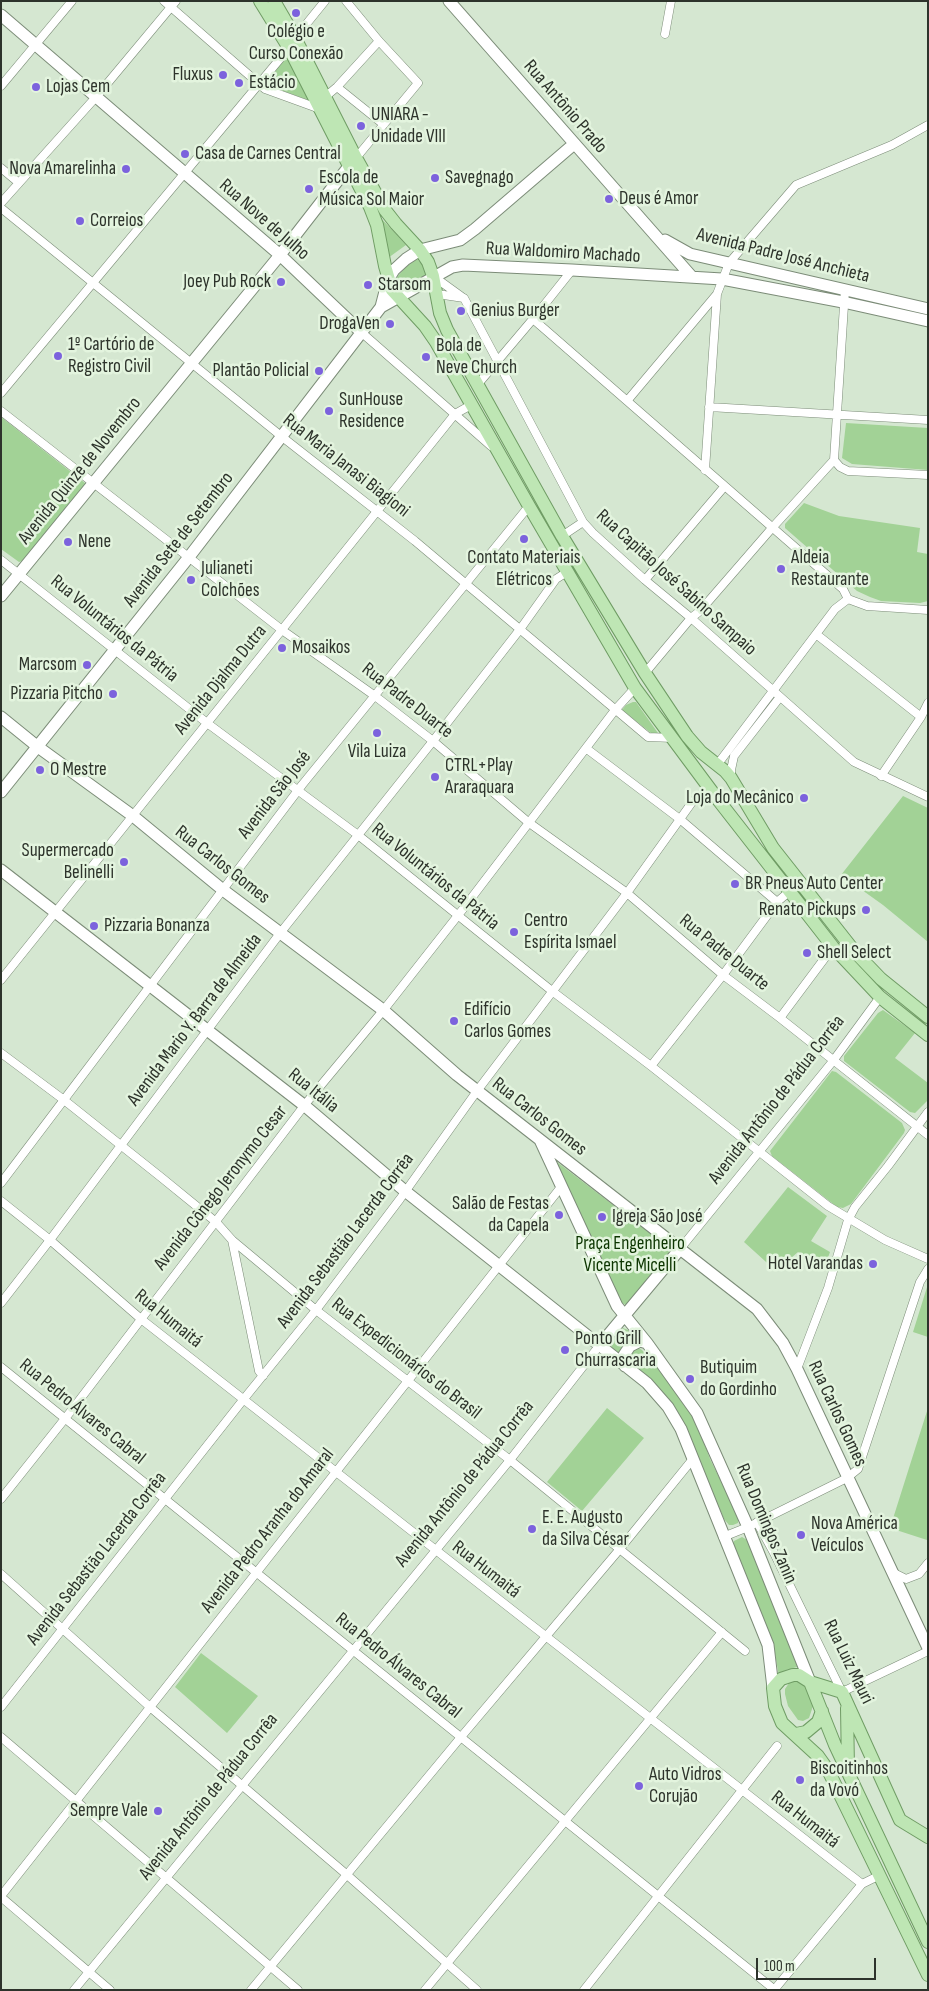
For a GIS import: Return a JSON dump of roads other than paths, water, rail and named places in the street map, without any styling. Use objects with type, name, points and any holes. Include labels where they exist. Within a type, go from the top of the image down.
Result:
[{"type":"main road","points":[[260,1],[292,43],[325,97],[377,225],[388,280],[392,290],[425,326],[436,342],[635,688],[719,801],[833,948],[880,997],[928,1035]]},
{"type":"main road","points":[[274,1],[320,109],[385,210],[428,262],[433,276],[440,313],[447,330],[562,536],[645,673],[687,736],[700,752],[717,765],[735,783],[773,848],[855,952],[881,979],[928,1017]]},
{"type":"main road","points":[[471,405],[482,404],[491,408]]},
{"type":"main road","points":[[707,785],[711,768],[717,765]]},
{"type":"main road","points":[[719,801],[731,798],[735,783]]},
{"type":"main road","points":[[848,1771],[844,1697],[799,1675],[781,1679],[773,1688],[775,1706],[782,1723],[818,1756],[828,1770],[928,1975]]},
{"type":"main road","name":"Rua Domingos Zanin","points":[[810,1682],[835,1745],[928,1942]]},
{"type":"main road","name":"Rua Luiz Mauri","points":[[844,1697],[900,1820],[928,1837]]},
{"type":"main road","points":[[796,1734],[806,1732],[818,1722],[822,1711]]},
{"type":"street","points":[[1,86],[72,1]]},
{"type":"street","points":[[164,1],[173,4],[265,89],[320,109]]},
{"type":"street","points":[[1,393],[184,175],[326,1]]},
{"type":"street","points":[[346,1],[379,41],[418,83],[353,162]]},
{"type":"street","name":"Rua Antônio Prado","points":[[449,1],[656,235]]},
{"type":"street","points":[[664,34],[671,1]]},
{"type":"street","points":[[1,203],[96,97],[173,4]]},
{"type":"street","name":"Rua Nove de Julho","points":[[1,15],[184,175],[280,255],[361,332],[500,454]]},
{"type":"street","points":[[325,97],[379,41]]},
{"type":"street","points":[[337,86],[383,124]]},
{"type":"street","points":[[705,470],[717,294],[729,263],[796,186],[892,145],[928,124]]},
{"type":"street","points":[[388,280],[399,264],[420,250],[460,240],[476,230],[574,144]]},
{"type":"street","name":"Avenida Quinze de Novembro","points":[[1,596],[280,255],[353,162]]},
{"type":"street","points":[[1,168],[19,183]]},
{"type":"street","name":"Rua Maria Janasi Biagioni","points":[[1,208],[281,436],[466,583],[648,737],[673,738]]},
{"type":"street","name":"Avenida Padre José Anchieta","points":[[656,235],[690,254],[729,263],[928,320]]},
{"type":"street","name":"Avenida Padre José Anchieta","points":[[656,235],[692,277],[722,279],[928,309]]},
{"type":"street","name":"Rua Waldomiro Machado","points":[[399,298],[433,276],[452,267],[463,265],[692,277]]},
{"type":"street","points":[[478,384],[572,270]]},
{"type":"street","name":"Rua Capitão José Sabino Sampaio","points":[[433,276],[464,298],[583,522],[645,580],[854,762],[928,797]]},
{"type":"street","name":"Avenida Sete de Setembro","points":[[1,792],[189,557],[381,307],[388,280]]},
{"type":"street","points":[[436,294],[464,298]]},
{"type":"street","points":[[628,400],[717,294]]},
{"type":"street","points":[[645,673],[690,618],[700,611],[834,460],[844,296]]},
{"type":"street","name":"Avenida Sete de Setembro","points":[[381,307],[399,298]]},
{"type":"street","points":[[533,319],[843,589],[848,599],[867,606],[928,610]]},
{"type":"street","name":"Avenida Djalma Dutra","points":[[1,980],[455,414],[471,405]]},
{"type":"street","points":[[709,407],[928,420]]},
{"type":"street","name":"Rua Padre Duarte","points":[[1,411],[282,630],[375,696],[528,822],[627,893],[723,975],[928,1135]]},
{"type":"street","points":[[834,460],[840,467],[848,471],[928,475]]},
{"type":"street","points":[[645,580],[724,487]]},
{"type":"street","name":"Avenida São José","points":[[1,1183],[298,790],[529,506]]},
{"type":"street","points":[[562,536],[583,522]]},
{"type":"street","name":"Rua Voluntários da Pátria","points":[[1,560],[206,723],[358,835],[552,991],[651,1066],[828,1206],[848,1220],[885,1240],[928,1259]]},
{"type":"street","name":"Avenida Mario Y. Barra de Almeida","points":[[1,1303],[282,932],[433,742],[521,628],[556,579],[567,572]]},
{"type":"street","points":[[735,783],[731,770],[734,756],[816,634],[835,609],[848,599]]},
{"type":"street","points":[[816,634],[921,717]]},
{"type":"street","name":"Avenida Cônego Jeronymo Cesar","points":[[1,1499],[305,1106],[458,916],[528,822],[537,814],[588,749],[615,710],[635,688]]},
{"type":"street","points":[[717,765],[777,694]]},
{"type":"street","points":[[881,776],[921,717],[928,702]]},
{"type":"street","name":"Rua Carlos Gomes","points":[[1,717],[38,747],[133,816],[223,890],[282,932],[383,1010],[477,1091],[757,1309],[782,1343],[797,1369],[928,1649]]},
{"type":"street","points":[[588,749],[681,820],[777,902]]},
{"type":"street","name":"Avenida Sebastião Lacerda Corrêa","points":[[1,1707],[316,1310],[477,1091],[627,893],[693,801],[707,785]]},
{"type":"street","name":"Rua Itália","points":[[1,870],[305,1106],[405,1191],[599,1346]]},
{"type":"street","points":[[651,1066],[723,975],[777,902],[790,891]]},
{"type":"street","points":[[780,1018],[833,948]]},
{"type":"street","name":"Avenida Antônio de Pádua Corrêa","points":[[74,1990],[165,1877],[510,1460],[624,1315],[833,1061],[880,997]]},
{"type":"street","name":"Rua Expedicionários do Brasil","points":[[1,1053],[121,1145],[216,1222],[232,1240],[316,1310],[510,1460],[745,1651]]},
{"type":"street","points":[[797,1369],[828,1288],[848,1220],[855,1207],[928,1112]]},
{"type":"street","name":"Rua Domingos Zanin","points":[[540,1139],[560,1187],[617,1306],[647,1343],[697,1413],[753,1524],[810,1682]]},
{"type":"street","name":"Avenida Pedro Aranha do Amaral","points":[[1,1897],[560,1187]]},
{"type":"street","name":"Rua Humaitá","points":[[1,1201],[50,1240],[140,1319],[862,1884]]},
{"type":"street","points":[[232,1240],[259,1371],[263,1376]]},
{"type":"street","points":[[723,1537],[847,1478],[858,1469],[920,1282],[928,1269]]},
{"type":"street","points":[[626,1366],[624,1355],[630,1346],[640,1341],[647,1343]]},
{"type":"street","points":[[599,1346],[647,1383],[668,1408],[681,1429],[768,1645],[773,1688]]},
{"type":"street","name":"Rua Pedro Álvares Cabral","points":[[1,1367],[774,1990]]},
{"type":"street","points":[[251,1990],[692,1460]]},
{"type":"street","name":"Rua Luiz Mauri","points":[[753,1524],[844,1697]]},
{"type":"street","points":[[892,1572],[906,1579],[919,1574],[928,1563]]},
{"type":"street","points":[[1,1574],[150,1707],[346,1874],[477,1990]]},
{"type":"street","points":[[425,1990],[722,1632]]},
{"type":"street","points":[[844,1697],[928,1649]]},
{"type":"street","points":[[1,1737],[298,1990]]},
{"type":"street","points":[[584,1990],[778,1746]]},
{"type":"street","points":[[774,1990],[862,1884],[880,1875]]},
{"type":"street","points":[[1,1897],[110,1990]]},
{"type":"place","name":"Colégio e Curso Conexão","points":[[296,13]]},
{"type":"place","name":"Fluxus","points":[[223,75]]},
{"type":"place","name":"Estácio","points":[[239,83]]},
{"type":"place","name":"Lojas Cem","points":[[36,87]]},
{"type":"place","name":"UNIARA - Unidade VIII","points":[[361,126]]},
{"type":"place","name":"Casa de Carnes Central","points":[[185,154]]},
{"type":"place","name":"Nova Amarelinha","points":[[126,169]]},
{"type":"place","name":"Savegnago","points":[[435,178]]},
{"type":"place","name":"Escola de Música Sol Maior","points":[[309,189]]},
{"type":"place","name":"Deus é Amor","points":[[609,199]]},
{"type":"place","name":"Correios","points":[[80,221]]},
{"type":"place","name":"Joey Pub Rock","points":[[281,282]]},
{"type":"place","name":"Starsom","points":[[368,285]]},
{"type":"place","name":"Genius Burger","points":[[461,311]]},
{"type":"place","name":"DrogaVen","points":[[390,324]]},
{"type":"place","name":"1º Cartório de Registro Civil","points":[[58,356]]},
{"type":"place","name":"Bola de Neve Church","points":[[426,357]]},
{"type":"place","name":"Plantão Policial","points":[[319,371]]},
{"type":"place","name":"SunHouse Residence","points":[[329,411]]},
{"type":"place","name":"Contato Materiais Elétricos","points":[[524,539]]},
{"type":"place","name":"Nene","points":[[68,542]]},
{"type":"place","name":"Aldeia Restaurante","points":[[781,569]]},
{"type":"place","name":"Julianeti Colchões","points":[[191,580]]},
{"type":"place","name":"Mosaikos","points":[[282,648]]},
{"type":"place","name":"Marcsom","points":[[87,665]]},
{"type":"place","name":"Pizzaria Pitcho","points":[[113,694]]},
{"type":"place","name":"Vila Luiza","points":[[377,733]]},
{"type":"place","name":"O Mestre","points":[[40,770]]},
{"type":"place","name":"CTRL+Play Araraquara","points":[[435,777]]},
{"type":"place","name":"Loja do Mecânico","points":[[804,798]]},
{"type":"place","name":"Supermercado Belinelli","points":[[124,862]]},
{"type":"place","name":"BR Pneus Auto Center","points":[[735,884]]},
{"type":"place","name":"Renato Pickups","points":[[866,910]]},
{"type":"place","name":"Pizzaria Bonanza","points":[[94,926]]},
{"type":"place","name":"Centro Espírita Ismael","points":[[514,932]]},
{"type":"place","name":"Shell Select","points":[[807,953]]},
{"type":"place","name":"Edifício Carlos Gomes","points":[[454,1021]]},
{"type":"place","name":"Salão de Festas da Capela","points":[[559,1215]]},
{"type":"place","name":"Igreja São José","points":[[602,1217]]},
{"type":"place","name":"Hotel Varandas","points":[[873,1264]]},
{"type":"place","name":"Ponto Grill Churrascaria","points":[[565,1350]]},
{"type":"place","name":"Butiquim do Gordinho","points":[[690,1379]]},
{"type":"place","name":"E. E. Augusto da Silva César","points":[[532,1529]]},
{"type":"place","name":"Nova América Veículos","points":[[801,1535]]},
{"type":"place","name":"Biscoitinhos da Vovó","points":[[800,1780]]},
{"type":"place","name":"Auto Vidros Corujão","points":[[639,1786]]},
{"type":"place","name":"Sempre Vale","points":[[158,1811]]},
{"type":"park label","name":"Praça Engenheiro Vicente Micelli","points":[[630,1255]]}]
